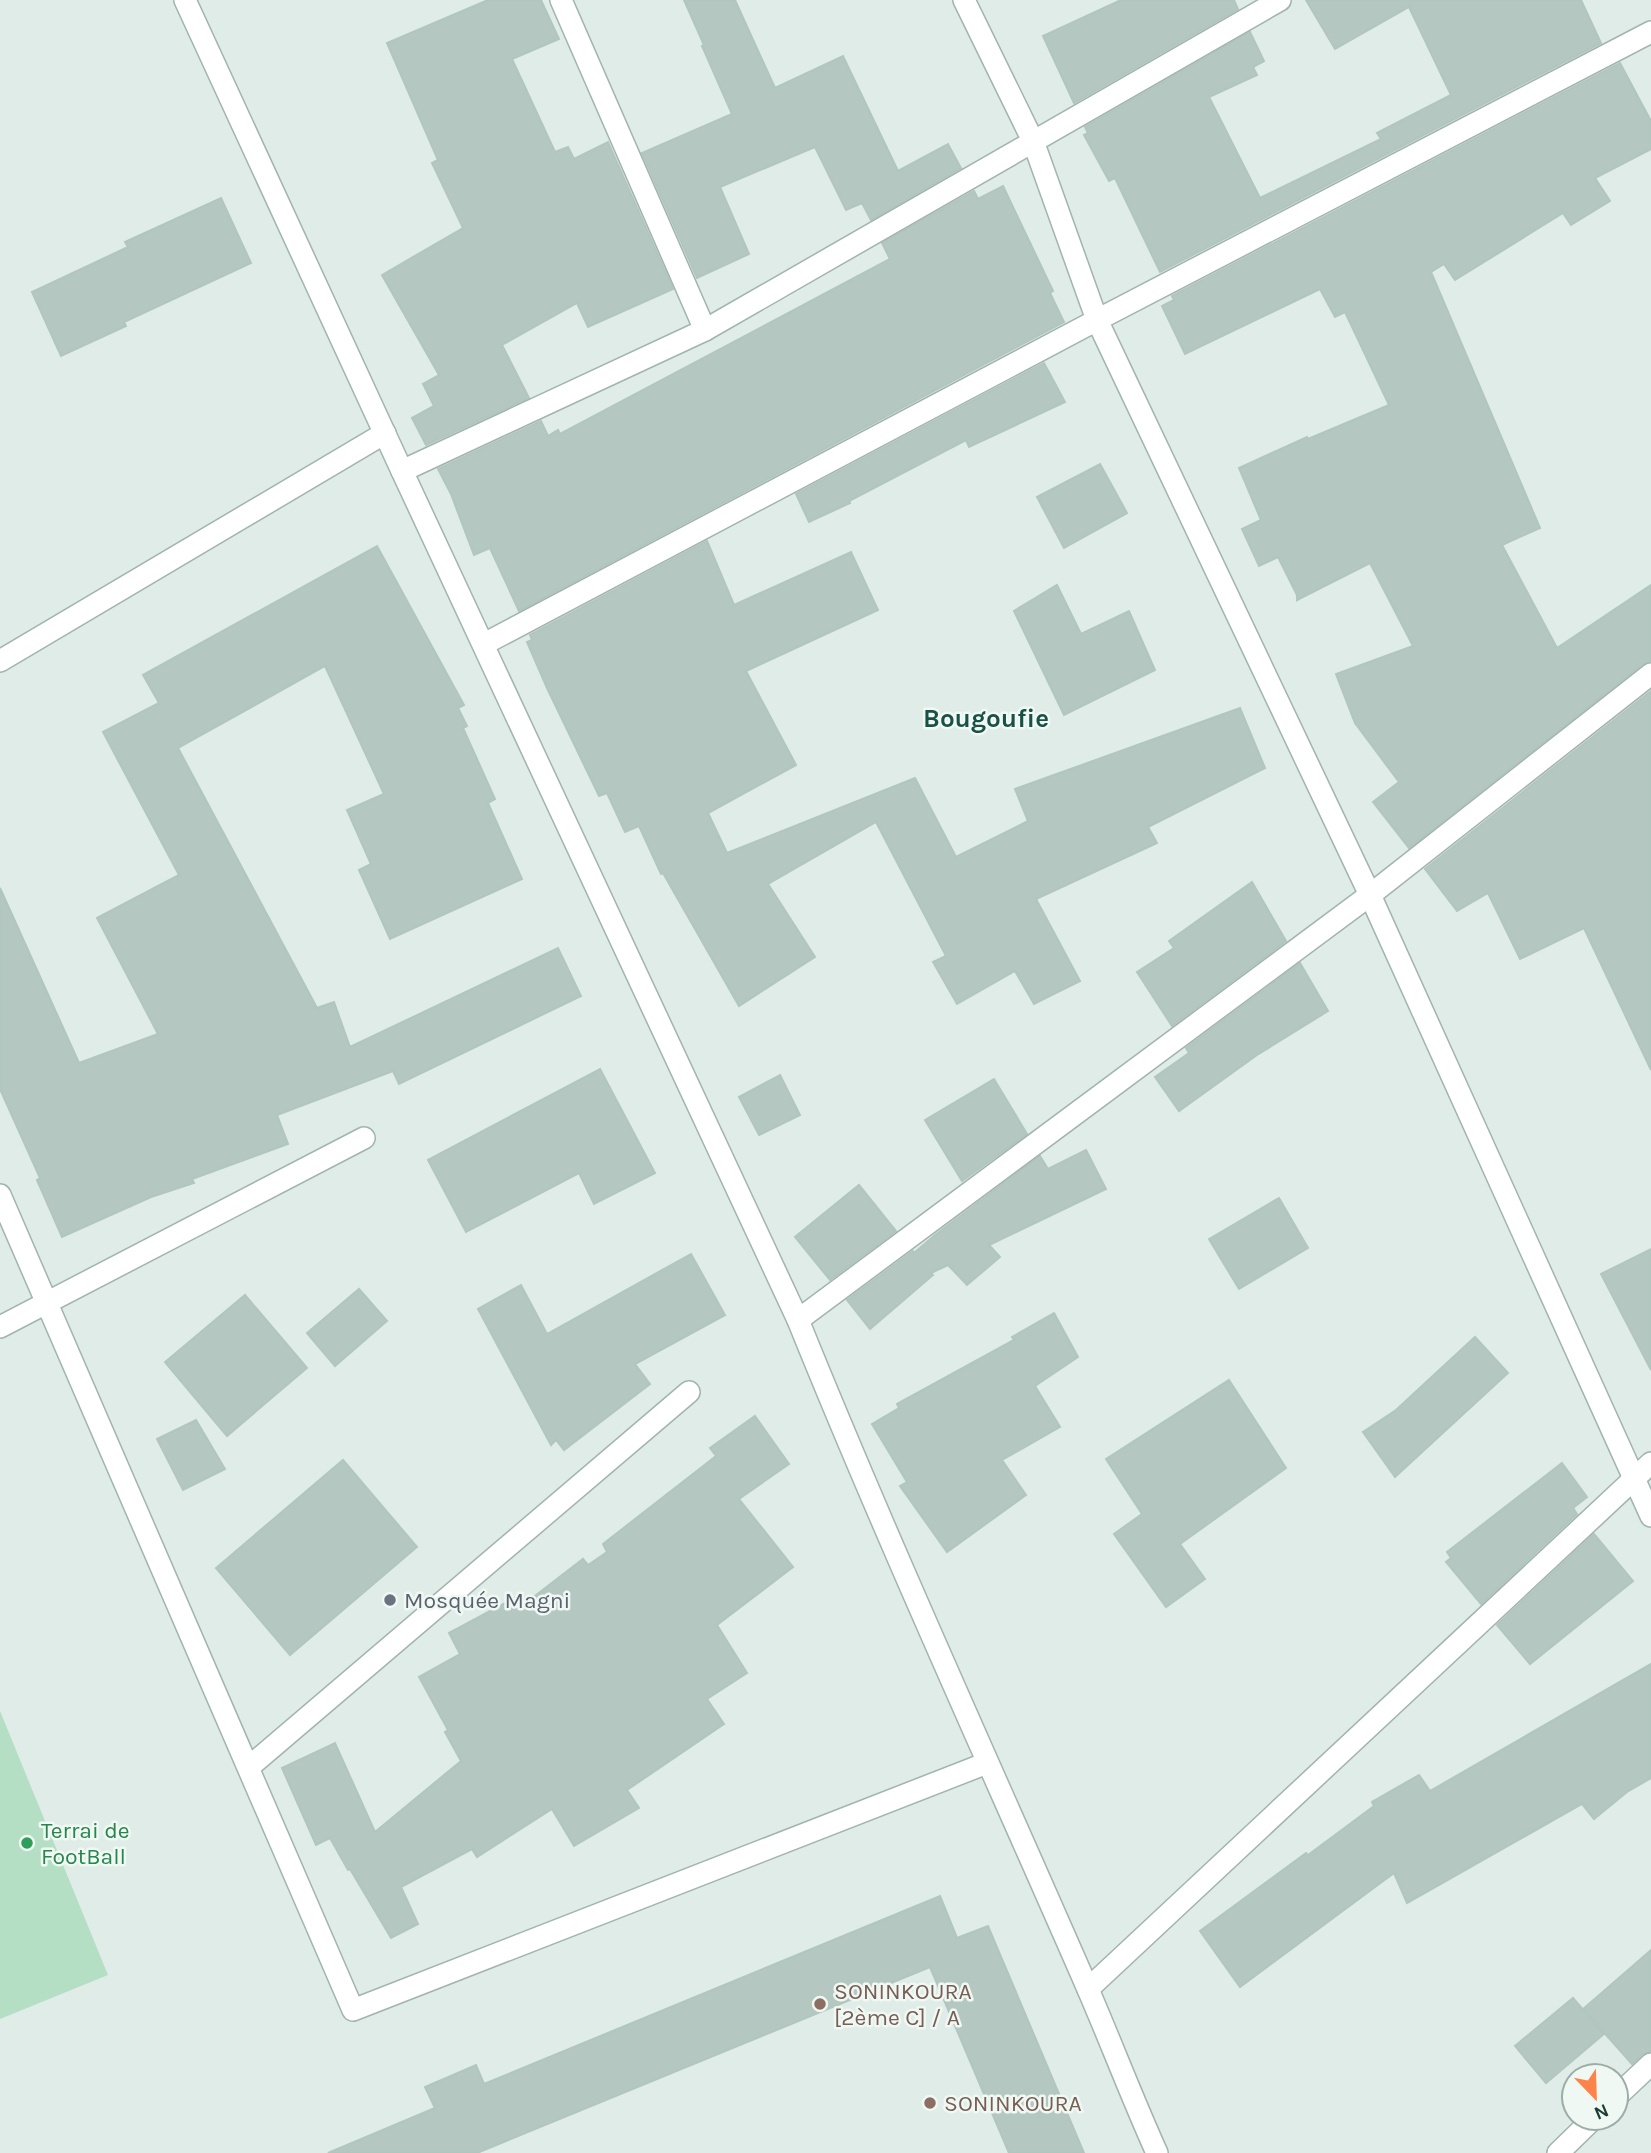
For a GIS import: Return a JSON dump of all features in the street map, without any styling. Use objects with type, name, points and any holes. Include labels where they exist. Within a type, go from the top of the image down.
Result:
[{"type":"street","points":[[185,0],[798,1320],[1157,2153]]},
{"type":"street","points":[[562,0],[705,330]]},
{"type":"street","points":[[964,0],[1033,141],[1097,320],[1370,895],[1651,1516]]},
{"type":"street","points":[[402,471],[705,330],[1280,0]]},
{"type":"street","points":[[484,644],[1097,320],[1651,32]]},
{"type":"street","points":[[0,661],[385,433]]},
{"type":"street","points":[[798,1320],[1370,895],[1651,674]]},
{"type":"street","points":[[0,1327],[364,1138]]},
{"type":"street","points":[[0,1195],[354,2010],[987,1763]]},
{"type":"street","points":[[248,1768],[689,1392]]},
{"type":"street","points":[[1088,1989],[1651,1462]]},
{"type":"street","points":[[1630,2084],[1651,2064]]},
{"type":"street","points":[[1558,2153],[1580,2132]]},
{"type":"green space","name":"Terrai de FootBall","points":[[0,1711],[108,1975],[0,2019]]},
{"type":"building","points":[[488,0],[541,0],[559,39],[512,59],[555,152],[568,147],[574,159],[608,142],[673,289],[588,327],[577,303],[502,345],[529,398],[426,445],[412,418],[434,406],[423,384],[439,375],[382,275],[463,228],[432,163],[438,160],[387,43]]},
{"type":"building","points":[[684,0],[735,0],[775,88],[843,56],[898,171],[948,144],[961,168],[871,220],[862,203],[846,210],[815,147],[720,187],[749,254],[697,278],[642,153],[732,114]]},
{"type":"building","points":[[1121,0],[1234,0],[1238,9],[1074,103],[1043,36]]},
{"type":"building","points":[[1306,0],[1581,0],[1601,43],[1160,272],[1115,178],[1109,181],[1084,135],[1088,133],[1085,127],[1250,32],[1264,61],[1253,67],[1257,75],[1209,97],[1260,198],[1381,139],[1377,133],[1451,95],[1409,7],[1335,49]]},
{"type":"building","points":[[1620,63],[1651,121],[1651,149],[1595,178],[1610,201],[1571,225],[1563,213],[1455,280],[1444,264],[1431,272],[1540,528],[1502,545],[1557,648],[1651,585],[1651,661],[1643,664],[1409,848],[1373,802],[1399,782],[1355,723],[1336,674],[1413,646],[1370,563],[1297,600],[1278,557],[1259,566],[1242,529],[1261,520],[1239,468],[1307,437],[1308,439],[1389,405],[1345,312],[1335,317],[1320,289],[1185,354],[1162,306],[1174,300],[1172,296]]},
{"type":"building","points":[[1003,186],[1053,291],[1050,293],[1064,322],[519,611],[490,548],[474,555],[451,494],[438,469],[541,421],[548,436],[558,430],[560,434],[890,259],[882,243],[974,191],[978,199]]},
{"type":"building","points":[[221,198],[251,263],[124,322],[126,326],[61,356],[32,292],[128,247],[125,242]]},
{"type":"building","points":[[1044,363],[1065,402],[969,447],[966,440],[849,501],[850,503],[809,522],[796,494]]},
{"type":"building","points":[[1100,464],[1127,513],[1064,548],[1037,497]]},
{"type":"building","points":[[707,541],[734,605],[851,552],[878,610],[746,671],[796,765],[708,813],[727,853],[915,778],[956,857],[1028,821],[1015,789],[1240,708],[1265,768],[1148,827],[1157,843],[1036,899],[1080,981],[1034,1004],[1015,971],[957,1004],[933,962],[946,956],[876,822],[768,884],[815,957],[739,1006],[663,873],[661,874],[639,826],[625,832],[607,793],[599,796],[527,642],[532,640],[530,635]]},
{"type":"building","points":[[377,546],[464,705],[458,708],[467,726],[463,728],[495,799],[488,803],[522,879],[390,939],[359,870],[371,864],[347,810],[384,794],[325,666],[178,748],[317,1008],[334,1002],[350,1047],[558,948],[581,996],[399,1084],[393,1071],[277,1115],[288,1144],[192,1179],[194,1183],[151,1197],[62,1237],[37,1180],[40,1178],[0,1089],[0,888],[79,1063],[158,1034],[97,918],[179,875],[103,732],[159,703],[143,675]]},
{"type":"building","points":[[1057,585],[1081,634],[1129,611],[1155,670],[1064,715],[1014,611]]},
{"type":"building","points":[[1651,691],[1651,1070],[1584,928],[1520,959],[1488,893],[1457,911],[1425,869]]},
{"type":"building","points":[[1252,882],[1286,941],[1172,1026],[1137,972],[1174,948],[1169,941]]},
{"type":"building","points":[[1300,963],[1328,1011],[1257,1055],[1179,1111],[1155,1077],[1189,1053],[1186,1048]]},
{"type":"building","points":[[600,1069],[655,1173],[594,1204],[579,1173],[466,1232],[428,1160]]},
{"type":"building","points":[[780,1075],[800,1115],[759,1135],[739,1097]]},
{"type":"building","points":[[994,1079],[1027,1134],[962,1181],[925,1120]]},
{"type":"building","points":[[1086,1150],[1106,1189],[989,1245],[1000,1257],[967,1285],[948,1265],[931,1273],[933,1275],[870,1329],[847,1300],[913,1251],[914,1253],[1040,1156],[1048,1169]]},
{"type":"building","points":[[859,1185],[896,1231],[830,1280],[795,1237]]},
{"type":"building","points":[[1279,1198],[1308,1248],[1239,1289],[1209,1239]]},
{"type":"building","points":[[1651,1249],[1651,1370],[1601,1274]]},
{"type":"building","points":[[691,1254],[725,1315],[635,1364],[650,1384],[564,1450],[556,1440],[551,1445],[478,1309],[521,1285],[547,1334]]},
{"type":"building","points":[[359,1289],[387,1321],[335,1366],[307,1333]]},
{"type":"building","points":[[245,1295],[307,1368],[227,1436],[165,1362]]},
{"type":"building","points":[[1054,1313],[1078,1357],[1035,1386],[1060,1427],[1002,1460],[1026,1495],[947,1552],[900,1486],[907,1482],[872,1424],[899,1408],[897,1404],[1014,1340],[1012,1337]]},
{"type":"building","points":[[1475,1337],[1508,1373],[1395,1477],[1363,1432],[1396,1410]]},
{"type":"building","points":[[1229,1380],[1286,1468],[1180,1544],[1205,1579],[1166,1607],[1114,1534],[1142,1514],[1106,1459]]},
{"type":"building","points":[[755,1416],[789,1464],[739,1499],[793,1567],[717,1625],[747,1673],[707,1699],[724,1724],[627,1790],[639,1808],[574,1846],[552,1809],[477,1857],[472,1849],[401,1887],[418,1924],[391,1938],[330,1838],[316,1845],[282,1768],[335,1743],[375,1832],[461,1761],[445,1732],[448,1730],[419,1677],[460,1654],[449,1633],[522,1594],[527,1602],[583,1559],[588,1565],[607,1552],[603,1544],[716,1456],[710,1448]]},
{"type":"building","points":[[196,1420],[225,1469],[183,1490],[157,1439]]},
{"type":"building","points":[[343,1460],[417,1547],[290,1655],[216,1568]]},
{"type":"building","points":[[1562,1463],[1587,1497],[1573,1508],[1577,1514],[1481,1604],[1446,1562],[1451,1558],[1447,1552]]},
{"type":"building","points":[[1594,1534],[1633,1581],[1530,1664],[1497,1625]]},
{"type":"building","points":[[1651,1664],[1651,1778],[1627,1792],[1594,1819],[1582,1804],[1407,1903],[1394,1873],[1240,1987],[1200,1931],[1374,1806],[1372,1802],[1419,1775],[1430,1791]]},
{"type":"building","points":[[940,1896],[957,1938],[988,1926],[1084,2153],[1009,2153],[930,1967],[477,2153],[328,2153],[435,2108],[425,2087],[476,2065],[484,2084]]},
{"type":"building","points":[[1651,1950],[1651,2051],[1632,2064],[1583,2009]]},
{"type":"building","points":[[1573,1998],[1604,2034],[1571,2062],[1560,2062],[1560,2071],[1546,2083],[1515,2046]]},
{"type":"place","name":"Mosquée Magni","points":[[390,1600]]},
{"type":"place","name":"Terrai de FootBall","points":[[27,1843]]},
{"type":"place","name":"SONINKOURA [2ème C] / A","points":[[820,2004]]},
{"type":"place","name":"SONINKOURA","points":[[930,2103]]},
{"type":"district","name":"Bougoufie","points":[[986,718]]}]
